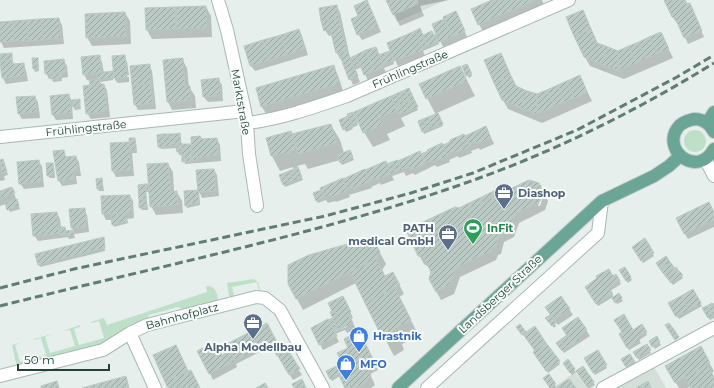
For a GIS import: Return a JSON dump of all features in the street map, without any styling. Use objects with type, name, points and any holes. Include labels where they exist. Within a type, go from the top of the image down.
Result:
[{"type":"main road","points":[[714,112],[711,127],[695,119],[688,120],[677,128],[673,141],[680,156],[693,162],[710,156],[714,150]]},
{"type":"main road","name":"Landsberger Straße","points":[[398,388],[602,201],[654,176],[669,166],[680,156]]},
{"type":"street","name":"Marktstraße","points":[[218,0],[227,30],[246,117],[249,154],[257,206]]},
{"type":"street","name":"Frühlingstraße","points":[[1,133],[246,117],[259,122],[314,108],[347,96],[569,0]]},
{"type":"street","points":[[704,159],[714,176]]},
{"type":"street","name":"Landsberger Straße","points":[[427,388],[598,233],[602,201]]},
{"type":"street","name":"Bahnhofplatz","points":[[0,376],[104,350],[130,333],[146,325],[256,297],[265,298],[280,310],[323,388]]},
{"type":"street","points":[[603,388],[714,328]]},
{"type":"street","points":[[130,333],[155,388]]},
{"type":"shaded area","points":[[386,0],[446,0],[397,22]]},
{"type":"shaded area","points":[[653,365],[666,388],[612,388]]},
{"type":"shaded area","points":[[575,372],[587,388],[553,388]]},
{"type":"green space","points":[[695,130],[703,133],[706,141],[703,149],[695,152],[687,149],[684,141],[687,133]]},
{"type":"green space","points":[[254,279],[258,282],[259,291],[257,282],[232,287],[234,295],[232,297],[229,296],[227,283]]},
{"type":"green space","points":[[206,286],[211,286],[215,289],[218,295],[217,301],[183,309],[178,307],[149,315],[147,319],[129,326],[104,344],[17,368],[12,345],[23,342],[15,345],[20,362],[46,355],[41,338],[34,339],[52,334],[45,337],[50,353],[75,346],[70,330],[63,331],[80,325],[80,327],[74,329],[79,345],[104,338],[99,321],[91,322],[104,318],[107,325],[207,292]]},
{"type":"building","points":[[367,0],[378,26],[357,35],[351,19],[358,16],[354,6]]},
{"type":"building","points":[[386,0],[417,0],[418,4],[393,15]]},
{"type":"building","points":[[492,0],[536,0],[478,25],[471,9]]},
{"type":"building","points":[[664,0],[685,0],[687,4],[690,3],[702,31],[684,38],[675,18],[672,17]]},
{"type":"building","points":[[337,5],[339,18],[321,21],[319,8]]},
{"type":"building","points":[[206,6],[207,28],[176,29],[176,7]]},
{"type":"building","points":[[176,7],[176,29],[146,30],[145,8]]},
{"type":"building","points":[[583,10],[591,29],[574,36],[566,17]]},
{"type":"building","points":[[456,11],[465,31],[452,37],[443,17]]},
{"type":"building","points":[[125,12],[126,36],[86,38],[85,14]]},
{"type":"building","points":[[59,18],[61,38],[43,40],[41,19]]},
{"type":"building","points":[[339,18],[347,51],[336,53],[330,29],[324,31],[321,21]]},
{"type":"building","points":[[41,19],[43,40],[28,41],[27,20]]},
{"type":"building","points":[[444,19],[452,37],[439,42],[432,24]]},
{"type":"building","points":[[27,20],[28,41],[14,41],[13,21]]},
{"type":"building","points":[[13,21],[14,41],[0,42],[0,22]]},
{"type":"building","points":[[420,28],[424,38],[419,40],[415,31]]},
{"type":"building","points":[[299,29],[305,49],[287,55],[281,35]]},
{"type":"building","points":[[591,29],[597,43],[584,57],[574,36]]},
{"type":"building","points":[[415,31],[423,50],[394,61],[387,43]]},
{"type":"building","points":[[432,31],[434,35],[436,35],[439,42],[427,46],[423,35]]},
{"type":"building","points":[[661,32],[669,49],[657,54],[649,37]]},
{"type":"building","points":[[281,35],[287,55],[269,60],[263,40]]},
{"type":"building","points":[[649,37],[657,54],[646,59],[639,42]]},
{"type":"building","points":[[424,38],[427,46],[422,48],[419,40]]},
{"type":"building","points":[[263,40],[269,60],[250,66],[244,46]]},
{"type":"building","points":[[639,42],[646,59],[636,63],[629,46]]},
{"type":"building","points":[[597,43],[608,47],[601,64],[584,57]]},
{"type":"building","points":[[629,46],[636,63],[618,71],[618,51]]},
{"type":"building","points":[[376,47],[384,67],[374,71],[366,50]]},
{"type":"building","points":[[608,47],[618,51],[618,71],[601,64]]},
{"type":"building","points":[[366,50],[374,71],[364,75],[356,55]]},
{"type":"building","points":[[347,51],[358,76],[349,80],[339,53]]},
{"type":"building","points":[[390,51],[394,61],[388,63],[384,53]]},
{"type":"building","points":[[12,53],[12,60],[0,61],[0,54]]},
{"type":"building","points":[[384,53],[388,63],[383,65],[379,55]]},
{"type":"building","points":[[501,53],[511,76],[494,83],[484,60]]},
{"type":"building","points":[[100,55],[101,72],[83,75],[81,57]]},
{"type":"building","points":[[125,55],[127,77],[114,78],[112,56]]},
{"type":"building","points":[[356,55],[360,65],[354,67],[350,58]]},
{"type":"building","points":[[32,58],[38,58],[38,69],[33,69]]},
{"type":"building","points":[[183,58],[185,87],[190,86],[191,100],[167,102],[163,60]]},
{"type":"building","points":[[64,59],[66,72],[45,74],[44,61]]},
{"type":"building","points":[[12,60],[13,64],[24,63],[25,76],[2,78],[0,61]]},
{"type":"building","points":[[150,64],[151,84],[132,85],[130,66]]},
{"type":"building","points":[[467,64],[472,74],[466,76],[462,66]]},
{"type":"building","points":[[334,65],[339,83],[261,107],[256,88]]},
{"type":"building","points":[[460,66],[467,81],[426,99],[419,84]]},
{"type":"building","points":[[113,71],[114,78],[97,80],[97,73]]},
{"type":"building","points":[[61,72],[61,79],[51,79],[50,73]]},
{"type":"building","points":[[580,75],[587,92],[575,98],[567,81]]},
{"type":"building","points":[[511,76],[516,86],[502,100],[494,83]]},
{"type":"building","points":[[219,78],[221,95],[203,97],[201,80]]},
{"type":"building","points":[[99,79],[100,84],[104,84],[107,111],[86,114],[83,86],[90,85],[89,80]]},
{"type":"building","points":[[567,81],[575,98],[565,102],[558,85]]},
{"type":"building","points":[[151,84],[153,103],[134,105],[132,85]]},
{"type":"building","points":[[558,85],[565,102],[554,106],[547,90]]},
{"type":"building","points":[[516,86],[527,91],[520,108],[502,100]]},
{"type":"building","points":[[409,88],[414,99],[409,101],[405,90]]},
{"type":"building","points":[[405,90],[409,101],[405,103],[400,92]]},
{"type":"building","points":[[547,90],[554,106],[537,114],[537,94]]},
{"type":"building","points":[[527,91],[537,94],[537,114],[520,108]]},
{"type":"building","points":[[400,92],[405,103],[400,105],[396,94]]},
{"type":"building","points":[[69,94],[71,113],[52,115],[50,96]]},
{"type":"building","points":[[396,94],[400,105],[396,107],[391,96]]},
{"type":"building","points":[[35,96],[37,112],[18,114],[16,97]]},
{"type":"building","points":[[391,96],[397,111],[379,118],[382,125],[363,133],[354,112]]},
{"type":"building","points":[[80,99],[80,107],[73,107],[72,100]]},
{"type":"building","points":[[414,99],[418,107],[413,109],[409,101]]},
{"type":"building","points":[[409,101],[413,109],[409,111],[405,103]]},
{"type":"building","points":[[405,103],[409,111],[404,113],[400,105]]},
{"type":"building","points":[[400,105],[404,113],[400,116],[396,107]]},
{"type":"building","points":[[353,112],[358,122],[352,125],[347,114]]},
{"type":"building","points":[[438,113],[443,124],[437,126],[433,115]]},
{"type":"building","points":[[433,115],[437,126],[432,128],[428,117]]},
{"type":"building","points":[[348,116],[353,126],[343,130],[339,120]]},
{"type":"building","points":[[428,117],[432,128],[427,130],[423,119]]},
{"type":"building","points":[[423,119],[427,130],[422,132],[418,121]]},
{"type":"building","points":[[331,124],[337,143],[298,154],[292,134]]},
{"type":"building","points":[[486,126],[491,138],[469,145],[465,136]]},
{"type":"building","points":[[291,131],[297,149],[289,151],[290,153],[284,155],[283,153],[271,156],[266,138]]},
{"type":"building","points":[[180,133],[181,145],[175,146],[174,134]]},
{"type":"building","points":[[163,134],[169,134],[170,146],[164,147]]},
{"type":"building","points":[[163,134],[164,147],[158,147],[157,135]]},
{"type":"building","points":[[169,134],[174,134],[175,146],[170,146]]},
{"type":"building","points":[[464,134],[470,147],[455,153],[454,151],[447,154],[443,145]]},
{"type":"building","points":[[200,136],[202,139],[217,138],[219,155],[192,158],[191,137]]},
{"type":"building","points":[[129,138],[135,138],[136,150],[130,151]]},
{"type":"building","points":[[129,142],[131,170],[112,171],[110,143]]},
{"type":"building","points":[[442,143],[448,156],[433,162],[432,160],[425,163],[421,154]]},
{"type":"building","points":[[181,144],[191,144],[192,158],[182,158]]},
{"type":"building","points":[[181,145],[181,152],[177,152],[176,146]]},
{"type":"building","points":[[64,150],[65,157],[76,156],[78,170],[73,171],[74,179],[58,181],[53,151]]},
{"type":"building","points":[[350,150],[353,157],[340,163],[337,155]]},
{"type":"building","points":[[420,151],[425,164],[410,170],[409,167],[402,170],[398,161]]},
{"type":"building","points":[[198,157],[198,160],[182,162],[182,158]]},
{"type":"building","points":[[3,159],[7,172],[2,174],[0,160]]},
{"type":"building","points":[[39,160],[41,182],[19,184],[17,162]]},
{"type":"building","points":[[398,160],[402,170],[396,172],[392,162]]},
{"type":"building","points":[[386,161],[391,174],[369,181],[365,170]]},
{"type":"building","points":[[392,162],[396,172],[391,174],[387,164]]},
{"type":"building","points":[[46,163],[53,163],[54,175],[47,176]]},
{"type":"building","points":[[168,163],[171,192],[177,191],[178,205],[150,207],[147,164]]},
{"type":"building","points":[[298,167],[302,177],[298,179],[294,169]]},
{"type":"building","points":[[214,169],[216,191],[198,192],[196,170]]},
{"type":"building","points":[[294,169],[298,179],[293,181],[289,171]]},
{"type":"building","points":[[365,169],[369,182],[347,189],[343,179]]},
{"type":"building","points":[[289,171],[293,181],[288,183],[284,173]]},
{"type":"building","points":[[284,173],[288,183],[283,185],[279,175]]},
{"type":"building","points":[[102,178],[103,189],[97,189],[96,179]]},
{"type":"building","points":[[343,178],[347,191],[332,197],[331,195],[324,198],[320,188]]},
{"type":"building","points":[[529,180],[539,183],[544,192],[540,201],[515,214],[510,229],[500,234],[496,246],[493,247],[491,251],[456,268],[449,285],[436,292],[429,279],[431,272],[424,258],[418,256],[406,230],[455,207],[466,210]]},
{"type":"building","points":[[145,184],[146,199],[139,200],[138,185]]},
{"type":"building","points":[[145,184],[149,184],[149,190],[146,190]]},
{"type":"building","points":[[12,187],[15,193],[0,199],[0,191]]},
{"type":"building","points":[[198,190],[199,202],[185,206],[184,191]]},
{"type":"building","points":[[321,190],[324,198],[316,201],[313,193]]},
{"type":"building","points":[[496,190],[498,195],[466,210],[459,208]]},
{"type":"building","points":[[130,195],[132,213],[102,214],[101,196]]},
{"type":"building","points":[[17,199],[19,206],[7,210],[5,203]]},
{"type":"building","points":[[146,199],[147,207],[139,208],[139,200]]},
{"type":"building","points":[[709,202],[714,212],[714,220],[684,234],[676,218]]},
{"type":"building","points":[[85,208],[86,227],[71,228],[69,209]]},
{"type":"building","points":[[57,212],[59,233],[46,235],[44,213]]},
{"type":"building","points":[[44,213],[46,235],[33,236],[31,214]]},
{"type":"building","points":[[126,213],[127,221],[112,225],[111,214]]},
{"type":"building","points":[[60,227],[65,227],[66,235],[60,235]]},
{"type":"building","points":[[73,230],[74,235],[67,236],[66,231]]},
{"type":"building","points":[[104,237],[105,248],[38,265],[35,254]]},
{"type":"building","points":[[372,237],[380,252],[376,259],[296,299],[288,284],[288,265],[309,255]]},
{"type":"building","points":[[645,238],[654,253],[641,261],[632,247]]},
{"type":"building","points":[[666,256],[670,262],[660,269],[656,263]]},
{"type":"building","points":[[376,259],[385,276],[393,272],[400,285],[365,303],[350,272]]},
{"type":"building","points":[[670,262],[674,267],[664,274],[660,269]]},
{"type":"building","points":[[625,267],[631,277],[626,281],[619,270]]},
{"type":"building","points":[[676,267],[678,270],[667,278],[664,274]]},
{"type":"building","points":[[609,269],[613,276],[616,274],[620,281],[609,288],[613,294],[596,304],[585,287],[597,278],[596,276]]},
{"type":"building","points":[[678,270],[683,275],[671,283],[667,278]]},
{"type":"building","points":[[395,288],[411,320],[394,329],[397,335],[384,341],[365,303]]},
{"type":"building","points":[[693,289],[701,303],[689,310],[681,296]]},
{"type":"building","points":[[619,293],[622,298],[615,303],[612,298]]},
{"type":"building","points":[[343,296],[351,312],[348,313],[353,323],[342,328],[335,312],[333,313],[328,303]]},
{"type":"building","points":[[561,296],[570,309],[554,320],[545,307]]},
{"type":"building","points":[[681,296],[689,310],[676,317],[668,303]]},
{"type":"building","points":[[712,303],[714,307],[714,315],[712,316],[707,306]]},
{"type":"building","points":[[707,306],[712,316],[708,318],[702,308]]},
{"type":"building","points":[[332,311],[333,313],[335,312],[342,328],[338,330],[330,312]]},
{"type":"building","points":[[624,314],[633,330],[642,324],[647,332],[638,337],[640,340],[627,348],[619,334],[622,332],[614,320]]},
{"type":"building","points":[[550,315],[556,323],[552,326],[545,318]]},
{"type":"building","points":[[578,317],[587,330],[571,342],[562,328]]},
{"type":"building","points":[[332,318],[338,329],[334,331],[328,320]]},
{"type":"building","points":[[328,319],[337,336],[319,345],[311,328]]},
{"type":"building","points":[[267,323],[276,340],[235,361],[227,344]]},
{"type":"building","points":[[669,323],[675,331],[671,334],[665,325]]},
{"type":"building","points":[[520,324],[526,332],[522,335],[516,327]]},
{"type":"building","points":[[535,326],[546,343],[535,351],[523,334]]},
{"type":"building","points":[[359,331],[374,361],[366,365],[371,376],[367,379],[368,381],[355,388],[345,388],[338,374],[346,370],[337,353],[348,348],[344,339]]},
{"type":"building","points":[[675,331],[679,337],[675,340],[671,334]]},
{"type":"building","points":[[567,335],[571,342],[577,337],[580,340],[567,348],[560,340]]},
{"type":"building","points":[[657,336],[660,342],[652,347],[649,341]]},
{"type":"building","points":[[560,340],[567,348],[562,351],[556,343]]},
{"type":"building","points":[[215,342],[222,355],[230,351],[235,361],[209,374],[197,351]]},
{"type":"building","points":[[546,343],[560,361],[546,371],[533,352]]},
{"type":"building","points":[[283,344],[287,350],[277,356],[274,350]]},
{"type":"building","points":[[647,344],[651,350],[637,358],[633,352]]},
{"type":"building","points":[[176,345],[188,371],[165,382],[153,355]]},
{"type":"building","points":[[701,346],[710,363],[675,383],[665,366]]},
{"type":"building","points":[[288,350],[300,369],[289,375],[278,356]]},
{"type":"building","points":[[598,350],[607,365],[593,373],[584,358]]},
{"type":"building","points":[[630,354],[635,362],[626,367],[621,359]]},
{"type":"building","points":[[568,359],[575,369],[570,373],[563,363]]},
{"type":"building","points":[[707,365],[714,377],[714,388],[691,388],[685,378]]},
{"type":"building","points":[[337,366],[341,373],[330,379],[326,371]]},
{"type":"building","points":[[583,366],[594,382],[587,387],[576,371]]},
{"type":"building","points":[[191,370],[200,388],[168,388],[165,382]]},
{"type":"building","points":[[549,374],[556,384],[550,388],[543,378]]},
{"type":"building","points":[[126,376],[129,388],[82,388]]},
{"type":"building","points":[[302,379],[306,388],[294,388],[292,384]]},
{"type":"building","points":[[569,379],[576,388],[557,388],[557,387]]},
{"type":"building","points":[[57,381],[59,388],[41,388],[41,386]]},
{"type":"building","points":[[648,381],[651,388],[636,388]]},
{"type":"building","points":[[265,383],[268,388],[256,388]]},
{"type":"railway","points":[[0,288],[74,269],[325,216],[411,193],[473,173],[577,130],[677,77],[714,55]]},
{"type":"railway","points":[[0,306],[282,238],[452,188],[528,159],[600,127],[646,103],[714,63]]},
{"type":"place","name":"Diashop","points":[[504,210]]},
{"type":"place","name":"InFit","points":[[473,245]]},
{"type":"place","name":"PATH medical GmbH","points":[[448,251]]},
{"type":"place","name":"Alpha Modellbau","points":[[253,340]]},
{"type":"place","name":"Hrastnik","points":[[359,353]]},
{"type":"place","name":"MFO","points":[[346,381]]}]
